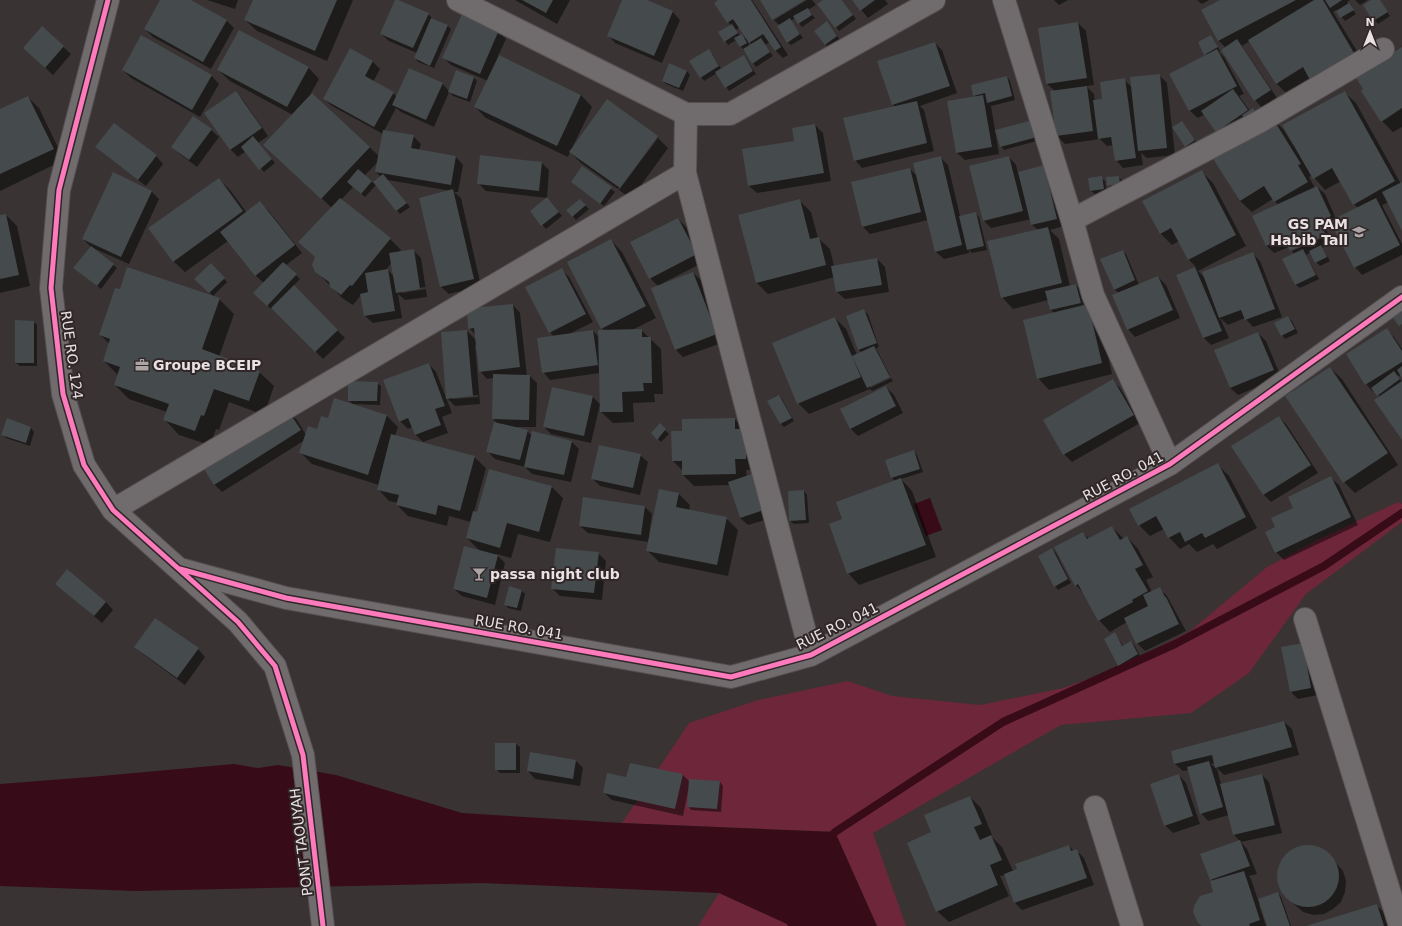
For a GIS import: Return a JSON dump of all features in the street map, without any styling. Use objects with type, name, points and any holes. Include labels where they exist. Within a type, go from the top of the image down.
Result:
[{"type":"street","name":"RUE RO. 124","points":[[108,0],[59,190],[51,288],[63,394],[84,465],[113,510],[238,622],[275,666],[303,755]]},
{"type":"street","points":[[458,0],[686,114],[730,114],[934,0]]},
{"type":"street","points":[[1004,0],[1072,220],[1093,295],[1170,464]]},
{"type":"street","points":[[1072,220],[1259,122],[1383,50]]},
{"type":"street","points":[[686,114],[685,173],[811,655]]},
{"type":"street","points":[[113,510],[685,173]]},
{"type":"street","name":"RUE RO. 041","points":[[180,569],[286,598],[731,676],[811,655],[1170,464],[1402,297]]},
{"type":"street","points":[[1305,619],[1400,926]]},
{"type":"street","name":"PONT TAOUYAH","points":[[303,755],[323,926]]},
{"type":"street","points":[[1095,807],[1132,926]]},
{"type":"shaded area","points":[[930,498],[942,530],[926,536],[914,504]]},
{"type":"shaded area","points":[[1398,502],[1402,504],[1402,522],[1306,594],[1249,673],[1191,713],[1061,725],[873,833],[906,926],[877,926],[835,832],[622,823],[689,723],[758,700],[848,681],[892,696],[980,705],[1063,688],[1118,668],[1190,631],[1267,567],[1319,539]]},
{"type":"shaded area","points":[[234,764],[258,768],[278,765],[336,775],[462,813],[622,823],[835,832],[877,926],[788,926],[787,924],[719,893],[483,883],[136,891],[0,886],[0,784]]},
{"type":"shaded area","points":[[719,893],[788,924],[788,926],[698,926]]},
{"type":"building","points":[[160,0],[191,0],[227,20],[203,62],[144,29]]},
{"type":"building","points":[[253,0],[337,0],[315,51],[244,20]]},
{"type":"building","points":[[395,0],[429,13],[413,48],[380,34]]},
{"type":"building","points":[[522,0],[553,0],[546,13]]},
{"type":"building","points":[[622,0],[647,0],[673,11],[654,56],[607,36]]},
{"type":"building","points":[[718,0],[751,0],[781,47],[775,51],[763,34],[749,43],[733,19],[727,23],[714,3]]},
{"type":"building","points":[[760,0],[805,0],[772,20]]},
{"type":"building","points":[[823,0],[842,0],[853,15],[835,28],[817,4]]},
{"type":"building","points":[[852,0],[875,0],[860,11]]},
{"type":"building","points":[[1220,0],[1296,0],[1218,41],[1201,10]]},
{"type":"building","points":[[1314,0],[1323,0],[1354,53],[1310,80],[1303,67],[1276,84],[1248,40]]},
{"type":"building","points":[[1325,0],[1342,0],[1330,8]]},
{"type":"building","points":[[1371,0],[1380,0],[1388,12],[1373,21],[1363,5]]},
{"type":"building","points":[[1349,3],[1354,10],[1340,18],[1336,11]]},
{"type":"building","points":[[808,8],[812,15],[798,24],[793,16]]},
{"type":"building","points":[[462,14],[499,30],[480,74],[442,58]]},
{"type":"building","points":[[431,18],[448,25],[430,66],[414,58]]},
{"type":"building","points":[[790,18],[800,34],[787,43],[777,26]]},
{"type":"building","points":[[827,21],[837,36],[825,45],[814,31]]},
{"type":"building","points":[[1078,22],[1087,78],[1046,84],[1038,28]]},
{"type":"building","points":[[732,24],[738,33],[724,42],[718,32]]},
{"type":"building","points":[[42,26],[64,46],[45,68],[23,48]]},
{"type":"building","points":[[239,30],[309,67],[287,107],[217,70]]},
{"type":"building","points":[[742,34],[747,43],[740,47],[734,38]]},
{"type":"building","points":[[141,35],[212,75],[192,110],[122,70]]},
{"type":"building","points":[[1211,35],[1218,47],[1204,55],[1198,42]]},
{"type":"building","points":[[761,38],[770,52],[752,64],[743,49]]},
{"type":"building","points":[[1237,39],[1271,90],[1254,101],[1221,50]]},
{"type":"building","points":[[935,42],[950,86],[892,105],[877,61]]},
{"type":"building","points":[[1402,47],[1402,108],[1381,122],[1361,91],[1363,89],[1355,76]]},
{"type":"building","points":[[350,48],[373,61],[365,76],[394,92],[374,127],[323,99]]},
{"type":"building","points":[[709,49],[719,66],[700,78],[689,61]]},
{"type":"building","points":[[1217,49],[1237,86],[1189,111],[1169,74]]},
{"type":"building","points":[[499,55],[581,95],[557,146],[474,107]]},
{"type":"building","points":[[744,55],[753,71],[725,88],[715,72]]},
{"type":"building","points":[[669,63],[687,71],[679,88],[662,81]]},
{"type":"building","points":[[409,68],[443,83],[426,120],[392,105]]},
{"type":"building","points":[[456,70],[474,77],[467,99],[448,92]]},
{"type":"building","points":[[1160,74],[1167,148],[1138,151],[1130,77]]},
{"type":"building","points":[[1007,76],[1012,96],[987,103],[985,93],[973,96],[971,85]]},
{"type":"building","points":[[1125,78],[1136,158],[1115,161],[1111,137],[1098,139],[1093,100],[1102,99],[1100,82]]},
{"type":"building","points":[[1087,86],[1093,131],[1056,136],[1050,91]]},
{"type":"building","points":[[1233,89],[1248,110],[1216,132],[1201,111]]},
{"type":"building","points":[[236,91],[262,128],[230,150],[204,113]]},
{"type":"building","points":[[1345,91],[1395,181],[1353,205],[1332,168],[1313,179],[1282,125]]},
{"type":"building","points":[[312,93],[370,147],[321,199],[263,145]]},
{"type":"building","points":[[983,95],[992,147],[956,153],[947,101]]},
{"type":"building","points":[[28,96],[54,149],[0,174],[0,109]]},
{"type":"building","points":[[607,99],[658,136],[620,188],[569,152]]},
{"type":"building","points":[[917,101],[927,143],[854,161],[843,118]]},
{"type":"building","points":[[1253,108],[1259,118],[1248,125],[1242,115]]},
{"type":"building","points":[[193,116],[212,129],[189,160],[171,147]]},
{"type":"building","points":[[1272,117],[1301,164],[1298,165],[1308,182],[1274,202],[1264,186],[1240,201],[1210,154]]},
{"type":"building","points":[[1033,120],[1037,137],[1000,147],[995,130]]},
{"type":"building","points":[[1182,121],[1195,140],[1185,147],[1172,127]]},
{"type":"building","points":[[114,123],[157,155],[138,180],[95,147]]},
{"type":"building","points":[[815,124],[824,173],[748,186],[742,149],[794,141],[792,128]]},
{"type":"building","points":[[383,130],[414,135],[411,148],[456,156],[451,185],[375,172]]},
{"type":"building","points":[[253,136],[272,159],[259,170],[241,147]]},
{"type":"building","points":[[480,155],[542,162],[539,191],[477,184]]},
{"type":"building","points":[[941,156],[962,245],[935,252],[913,163]]},
{"type":"building","points":[[1009,156],[1023,211],[983,221],[969,166]]},
{"type":"building","points":[[1044,165],[1057,219],[1031,225],[1018,172]]},
{"type":"building","points":[[582,166],[612,187],[600,204],[571,182]]},
{"type":"building","points":[[910,168],[921,212],[862,227],[851,182]]},
{"type":"building","points":[[358,169],[372,181],[361,194],[347,182]]},
{"type":"building","points":[[1202,170],[1236,235],[1188,260],[1171,228],[1160,234],[1142,201]]},
{"type":"building","points":[[113,172],[152,191],[121,257],[82,239]]},
{"type":"building","points":[[383,174],[407,203],[396,211],[373,182]]},
{"type":"building","points":[[1102,176],[1104,189],[1090,191],[1088,178]]},
{"type":"building","points":[[1119,176],[1120,184],[1107,186],[1106,177]]},
{"type":"building","points":[[219,178],[243,211],[173,262],[148,228]]},
{"type":"building","points":[[1402,182],[1402,231],[1382,192]]},
{"type":"building","points":[[1317,186],[1331,216],[1319,222],[1326,235],[1290,251],[1283,238],[1266,246],[1252,216]]},
{"type":"building","points":[[453,189],[474,279],[440,287],[419,198]]},
{"type":"building","points":[[547,197],[559,212],[541,226],[530,211]]},
{"type":"building","points":[[340,198],[391,238],[352,286],[350,285],[341,295],[330,287],[329,282],[315,272],[312,265],[315,257],[298,242]]},
{"type":"building","points":[[1376,198],[1400,245],[1354,268],[1330,221]]},
{"type":"building","points":[[580,199],[586,205],[572,217],[566,210]]},
{"type":"building","points":[[800,199],[810,239],[819,237],[826,265],[756,283],[738,215]]},
{"type":"building","points":[[260,201],[295,245],[255,276],[220,232]]},
{"type":"building","points":[[976,212],[984,246],[967,250],[959,216]]},
{"type":"building","points":[[6,214],[19,275],[0,279],[0,215]]},
{"type":"building","points":[[678,218],[697,254],[649,279],[630,242]]},
{"type":"building","points":[[1048,227],[1062,283],[1001,298],[987,241]]},
{"type":"building","points":[[611,239],[646,306],[601,329],[567,262]]},
{"type":"building","points":[[1321,245],[1327,257],[1315,263],[1309,251]]},
{"type":"building","points":[[91,246],[114,264],[97,286],[73,268]]},
{"type":"building","points":[[414,249],[420,289],[396,293],[389,253]]},
{"type":"building","points":[[1303,249],[1316,275],[1295,285],[1282,259]]},
{"type":"building","points":[[1123,250],[1135,280],[1114,290],[1100,259]]},
{"type":"building","points":[[1253,252],[1275,309],[1245,320],[1241,310],[1219,318],[1202,272]]},
{"type":"building","points":[[877,258],[882,285],[836,292],[831,266]]},
{"type":"building","points":[[283,262],[297,274],[267,306],[253,293]]},
{"type":"building","points":[[211,263],[225,278],[209,293],[194,279]]},
{"type":"building","points":[[127,267],[220,298],[202,349],[260,371],[249,401],[214,389],[204,416],[201,415],[195,431],[163,420],[169,404],[114,385],[120,367],[103,361],[110,339],[99,335],[115,288],[120,289]]},
{"type":"building","points":[[1195,267],[1222,331],[1203,338],[1176,275]]},
{"type":"building","points":[[562,268],[586,314],[549,333],[525,287]]},
{"type":"building","points":[[388,269],[395,311],[364,316],[360,294],[368,292],[365,273]]},
{"type":"building","points":[[693,272],[717,334],[675,350],[651,288]]},
{"type":"building","points":[[1158,276],[1173,310],[1127,330],[1112,295]]},
{"type":"building","points":[[1076,284],[1081,303],[1050,310],[1045,291]]},
{"type":"building","points":[[294,285],[338,330],[315,352],[271,308]]},
{"type":"building","points":[[1402,300],[1402,324],[1399,326],[1388,311]]},
{"type":"building","points":[[513,304],[520,367],[479,372],[474,328],[468,329],[467,311],[472,308]]},
{"type":"building","points":[[1088,304],[1102,363],[1037,379],[1023,320]]},
{"type":"building","points":[[864,309],[877,343],[858,350],[846,316]]},
{"type":"building","points":[[1288,316],[1295,329],[1281,336],[1274,323]]},
{"type":"building","points":[[835,317],[861,377],[797,404],[772,343]]},
{"type":"building","points":[[15,320],[34,321],[34,363],[15,363]]},
{"type":"building","points":[[1387,328],[1402,351],[1402,362],[1365,385],[1346,354]]},
{"type":"building","points":[[642,329],[642,337],[651,337],[652,383],[643,383],[644,391],[622,392],[623,412],[600,412],[598,330]]},
{"type":"building","points":[[467,330],[473,396],[446,399],[441,332]]},
{"type":"building","points":[[593,330],[598,365],[542,373],[537,338]]},
{"type":"building","points":[[1258,332],[1274,370],[1230,388],[1214,350]]},
{"type":"building","points":[[874,346],[890,377],[867,388],[852,356]]},
{"type":"building","points":[[429,363],[445,406],[435,409],[441,425],[415,435],[408,418],[399,422],[383,380]]},
{"type":"building","points":[[1402,366],[1402,378],[1397,370]]},
{"type":"building","points":[[1330,367],[1388,453],[1343,483],[1285,396]]},
{"type":"building","points":[[1394,371],[1400,379],[1377,396],[1371,388]]},
{"type":"building","points":[[493,374],[530,375],[529,420],[492,419]]},
{"type":"building","points":[[1113,379],[1134,415],[1063,455],[1043,420]]},
{"type":"building","points":[[348,381],[378,382],[377,401],[348,401]]},
{"type":"building","points":[[1402,381],[1402,440],[1374,400]]},
{"type":"building","points":[[886,386],[896,406],[850,429],[840,409]]},
{"type":"building","points":[[552,387],[593,396],[584,436],[543,427]]},
{"type":"building","points":[[779,395],[792,418],[780,424],[767,401]]},
{"type":"building","points":[[334,398],[387,415],[368,475],[299,453],[308,426],[317,429],[321,416],[328,418]]},
{"type":"building","points":[[289,412],[301,430],[214,485],[202,466]]},
{"type":"building","points":[[1279,416],[1311,465],[1263,495],[1231,446]]},
{"type":"building","points":[[7,418],[31,427],[26,443],[1,435]]},
{"type":"building","points":[[735,418],[735,429],[746,429],[746,459],[735,459],[736,474],[682,475],[682,461],[672,461],[671,431],[682,431],[682,419]]},
{"type":"building","points":[[494,422],[528,430],[520,460],[486,452]]},
{"type":"building","points":[[660,423],[666,429],[657,440],[651,433]]},
{"type":"building","points":[[532,431],[572,441],[564,475],[524,467]]},
{"type":"building","points":[[391,434],[475,456],[460,511],[438,505],[436,515],[396,505],[399,495],[377,490]]},
{"type":"building","points":[[599,445],[641,454],[633,488],[591,479]]},
{"type":"building","points":[[914,450],[920,469],[891,478],[885,460]]},
{"type":"building","points":[[1218,463],[1246,517],[1205,538],[1202,533],[1185,542],[1180,532],[1168,538],[1156,516],[1138,526],[1129,509]]},
{"type":"building","points":[[489,469],[552,486],[539,532],[507,523],[500,548],[466,538],[473,511],[477,512]]},
{"type":"building","points":[[752,474],[764,510],[740,518],[728,482]]},
{"type":"building","points":[[1331,476],[1351,517],[1275,553],[1265,532],[1275,527],[1271,518],[1293,508],[1288,497]]},
{"type":"building","points":[[901,478],[926,545],[847,574],[829,524],[842,519],[836,502]]},
{"type":"building","points":[[659,489],[679,493],[676,507],[727,517],[717,565],[646,551]]},
{"type":"building","points":[[804,490],[806,520],[789,521],[788,491]]},
{"type":"building","points":[[583,497],[645,506],[641,535],[579,526]]},
{"type":"building","points":[[1112,526],[1120,540],[1127,536],[1143,565],[1135,569],[1148,591],[1132,600],[1133,602],[1098,621],[1078,584],[1075,586],[1054,547],[1083,532],[1087,539]]},
{"type":"building","points":[[464,546],[498,555],[487,598],[453,589]]},
{"type":"building","points":[[556,548],[599,552],[594,593],[551,589]]},
{"type":"building","points":[[1052,548],[1068,579],[1054,587],[1038,556]]},
{"type":"building","points":[[67,569],[106,602],[94,616],[55,584]]},
{"type":"building","points":[[509,586],[522,590],[517,608],[504,605]]},
{"type":"building","points":[[1160,587],[1179,624],[1136,644],[1124,618],[1148,606],[1143,595]]},
{"type":"building","points":[[155,618],[199,648],[177,678],[134,647]]},
{"type":"building","points":[[1115,632],[1122,646],[1131,641],[1138,654],[1118,666],[1104,639]]},
{"type":"building","points":[[1303,643],[1311,688],[1290,692],[1281,647]]},
{"type":"building","points":[[1284,721],[1292,747],[1215,768],[1212,755],[1174,764],[1171,751]]},
{"type":"building","points":[[495,743],[516,743],[516,770],[495,770]]},
{"type":"building","points":[[530,752],[576,760],[573,779],[527,771]]},
{"type":"building","points":[[1209,761],[1223,807],[1200,814],[1187,767]]},
{"type":"building","points":[[630,763],[683,774],[675,809],[603,793],[607,773],[626,777]]},
{"type":"building","points":[[1179,774],[1193,816],[1164,826],[1150,784]]},
{"type":"building","points":[[1262,774],[1275,825],[1233,835],[1220,784]]},
{"type":"building","points":[[689,779],[720,781],[717,809],[687,807]]},
{"type":"building","points":[[970,796],[982,824],[974,827],[980,840],[991,835],[1002,860],[990,865],[998,885],[936,912],[907,843],[931,832],[924,815]]},
{"type":"building","points":[[1240,840],[1250,866],[1210,880],[1200,854]]},
{"type":"building","points":[[1069,845],[1071,851],[1077,849],[1087,878],[1014,903],[1004,874],[1017,869],[1015,864]]},
{"type":"building","points":[[1308,845],[1320,847],[1330,854],[1337,864],[1339,876],[1337,888],[1330,898],[1320,905],[1308,907],[1296,905],[1286,898],[1279,888],[1277,876],[1279,864],[1286,854],[1296,847]]},
{"type":"building","points":[[1244,871],[1260,920],[1249,924],[1250,926],[1202,926],[1198,923],[1193,912],[1194,906],[1200,896],[1213,892],[1210,881]]},
{"type":"building","points":[[1278,892],[1290,926],[1267,926],[1258,899]]},
{"type":"building","points":[[1377,904],[1384,926],[1306,926]]},
{"type":"waterway","points":[[829,839],[835,832],[1003,722],[1175,644],[1324,566],[1402,513]]},
{"type":"cycle path","points":[[108,0],[59,190],[51,288],[63,394],[84,465],[113,510],[238,622],[275,666],[303,755],[323,926]]},
{"type":"cycle path","points":[[180,569],[286,598],[731,677],[811,655],[1170,464],[1402,297]]},
{"type":"place","name":"GS PAM Habib Tall","points":[[1359,232]]},
{"type":"place","name":"Groupe BCEIP","points":[[142,365]]},
{"type":"place","name":"passa night club","points":[[479,574]]}]
